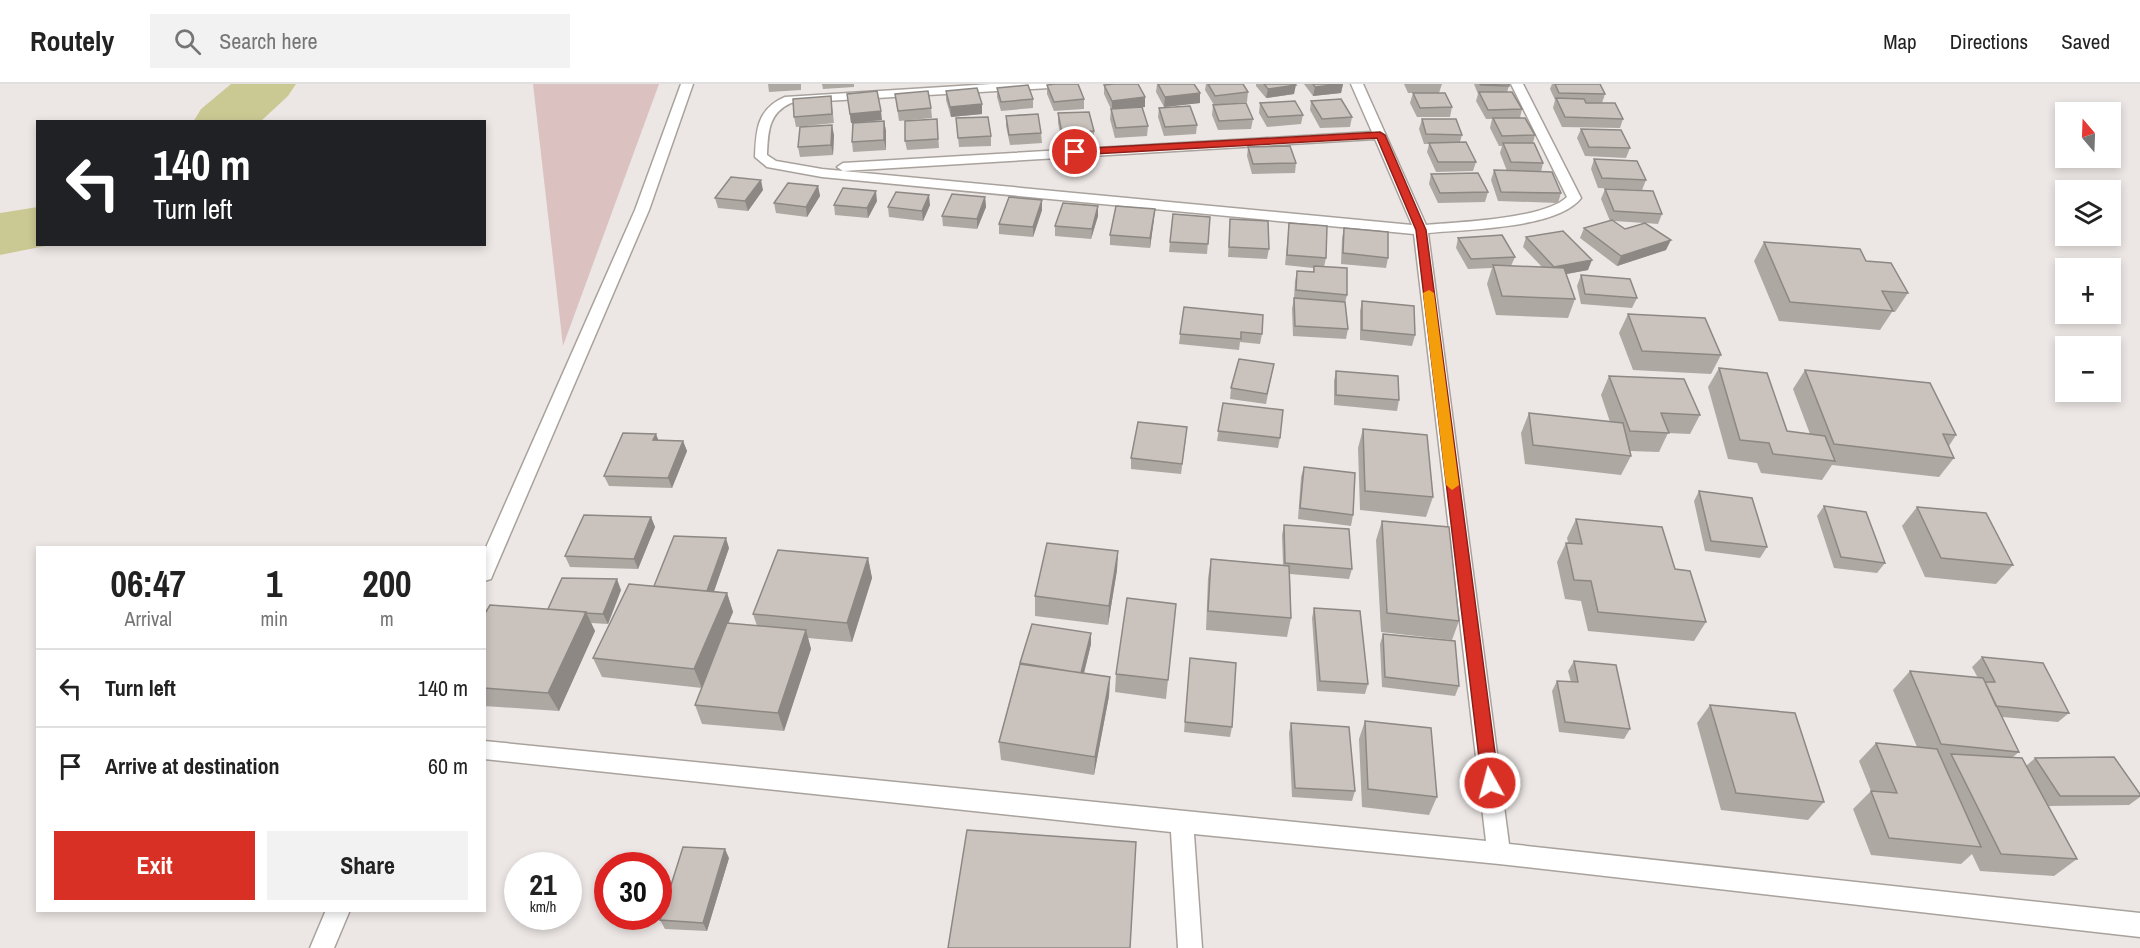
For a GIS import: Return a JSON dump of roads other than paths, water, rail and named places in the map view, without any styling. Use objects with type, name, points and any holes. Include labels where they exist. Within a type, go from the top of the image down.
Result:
[{"type":"street","points":[[486,569],[642,210],[667,134],[687,84]]},
{"type":"street","points":[[1049,84],[814,97],[775,104],[768,113],[761,157],[772,164],[822,173],[1421,230],[1550,213],[1569,204],[1574,198],[1517,84]]},
{"type":"street","points":[[1357,84],[1421,230],[1499,853]]},
{"type":"street","points":[[822,173],[841,168],[887,163],[1380,135]]},
{"type":"street","points":[[486,750],[1182,823],[1499,853],[2140,925]]},
{"type":"street","points":[[1182,823],[1190,948]]},
{"type":"street","points":[[321,948],[337,912]]},
{"type":"waterway","points":[[225,120],[267,84]]},
{"type":"waterway","points":[[0,234],[36,228]]}]
